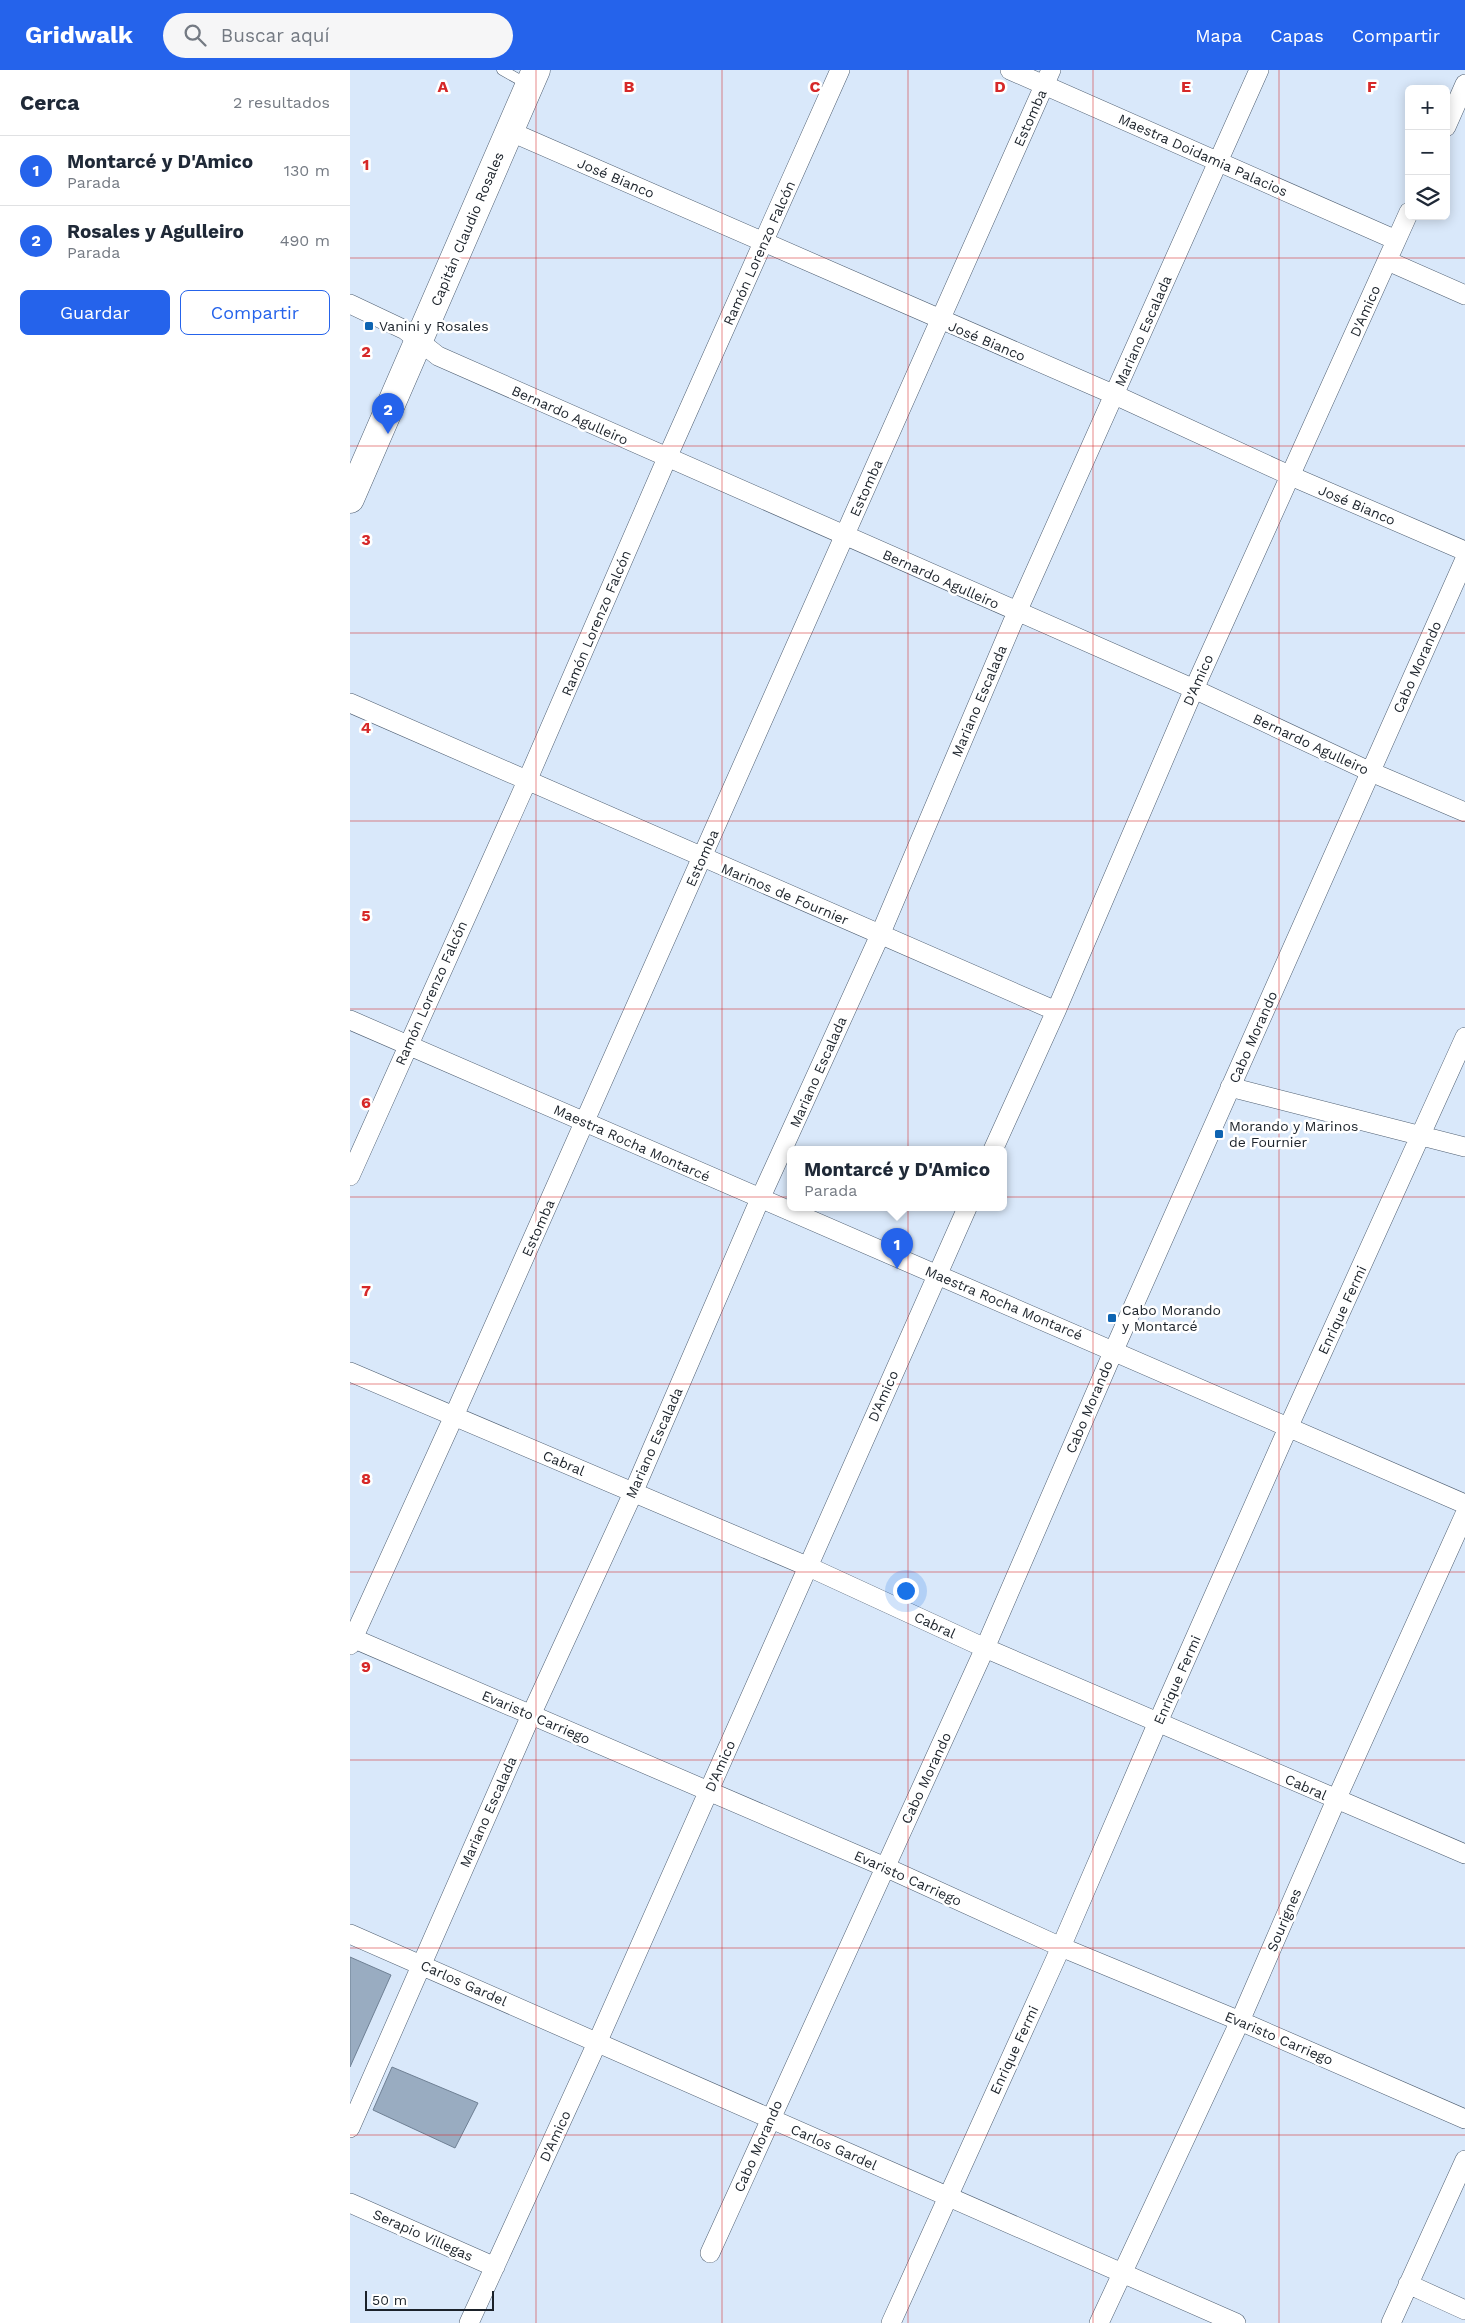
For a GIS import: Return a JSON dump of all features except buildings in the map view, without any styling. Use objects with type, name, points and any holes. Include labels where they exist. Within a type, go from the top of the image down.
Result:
[{"type":"street","name":"Ramón Lorenzo Falcón","points":[[350,1176],[528,781],[667,458],[840,70]]},
{"type":"street","name":"Maestra Doidamia Palacios","points":[[1010,70],[1048,78],[1217,162],[1396,240]]},
{"type":"street","name":"Mariano Escalada","points":[[350,2128],[531,1714],[632,1492],[760,1199],[880,935],[1016,612],[1115,395],[1259,70]]},
{"type":"street","name":"Capitán Claudio Rosales","points":[[350,498],[420,341],[532,77]]},
{"type":"street","name":"Estomba","points":[[351,1640],[585,1123],[939,320],[1048,78]]},
{"type":"street","points":[[1450,117],[1465,84]]},
{"type":"street","name":"José Bianco","points":[[509,131],[939,320],[1115,395],[1291,476],[1465,551]]},
{"type":"street","name":"D'Amico","points":[[995,1146],[1056,1011],[1194,689],[1405,220]]},
{"type":"street","points":[[1388,261],[1465,295]]},
{"type":"street","name":"Bernardo Agulleiro","points":[[350,304],[405,330],[438,356],[1194,689],[1371,772],[1465,812]]},
{"type":"street","name":"Cabo Morando","points":[[710,2253],[985,1648],[1114,1350],[1465,559]]},
{"type":"street","name":"Marinos de Fournier","points":[[350,703],[1056,1011]]},
{"type":"street","name":"Maestra Rocha Montarcé","points":[[350,1020],[787,1211]]},
{"type":"street","name":"Enrique Fermi","points":[[891,2323],[1061,1947],[1288,1428],[1422,1136],[1465,1037]]},
{"type":"street","points":[[1230,1087],[1465,1147]]},
{"type":"street","name":"Maestra Rocha Montarcé","points":[[788,1211],[1114,1350],[1288,1428],[1465,1504]]},
{"type":"street","name":"D'Amico","points":[[468,2323],[597,2043],[809,1567],[936,1274],[966,1211]]},
{"type":"street","name":"Cabral","points":[[350,1372],[809,1567],[985,1648],[1465,1854]]},
{"type":"street","name":"Sourignes","points":[[1099,2323],[1240,2021],[1336,1800],[1465,1514]]},
{"type":"street","name":"Evaristo Carriego","points":[[351,1640],[709,1790],[1061,1947],[1240,2021],[1465,2119]]},
{"type":"street","name":"Carlos Gardel","points":[[350,1934],[1236,2323]]},
{"type":"street","points":[[1391,2323],[1465,2160]]},
{"type":"street","name":"Serapio Villegas","points":[[350,2203],[495,2267]]},
{"type":"street","points":[[1408,2284],[1465,2310]]},
{"type":"lane","points":[[502,70],[532,77]]},
{"type":"place","name":"Vanini y Rosales","points":[[369,326]]},
{"type":"place","name":"Rosales y Agulleiro","points":[[388,434]]},
{"type":"place","name":"Morando y Marinos de Fournier","points":[[1219,1134]]},
{"type":"place","name":"Montarcé y D'Amico","points":[[897,1269]]},
{"type":"place","name":"Cabo Morando y Montarcé","points":[[1112,1318]]}]
